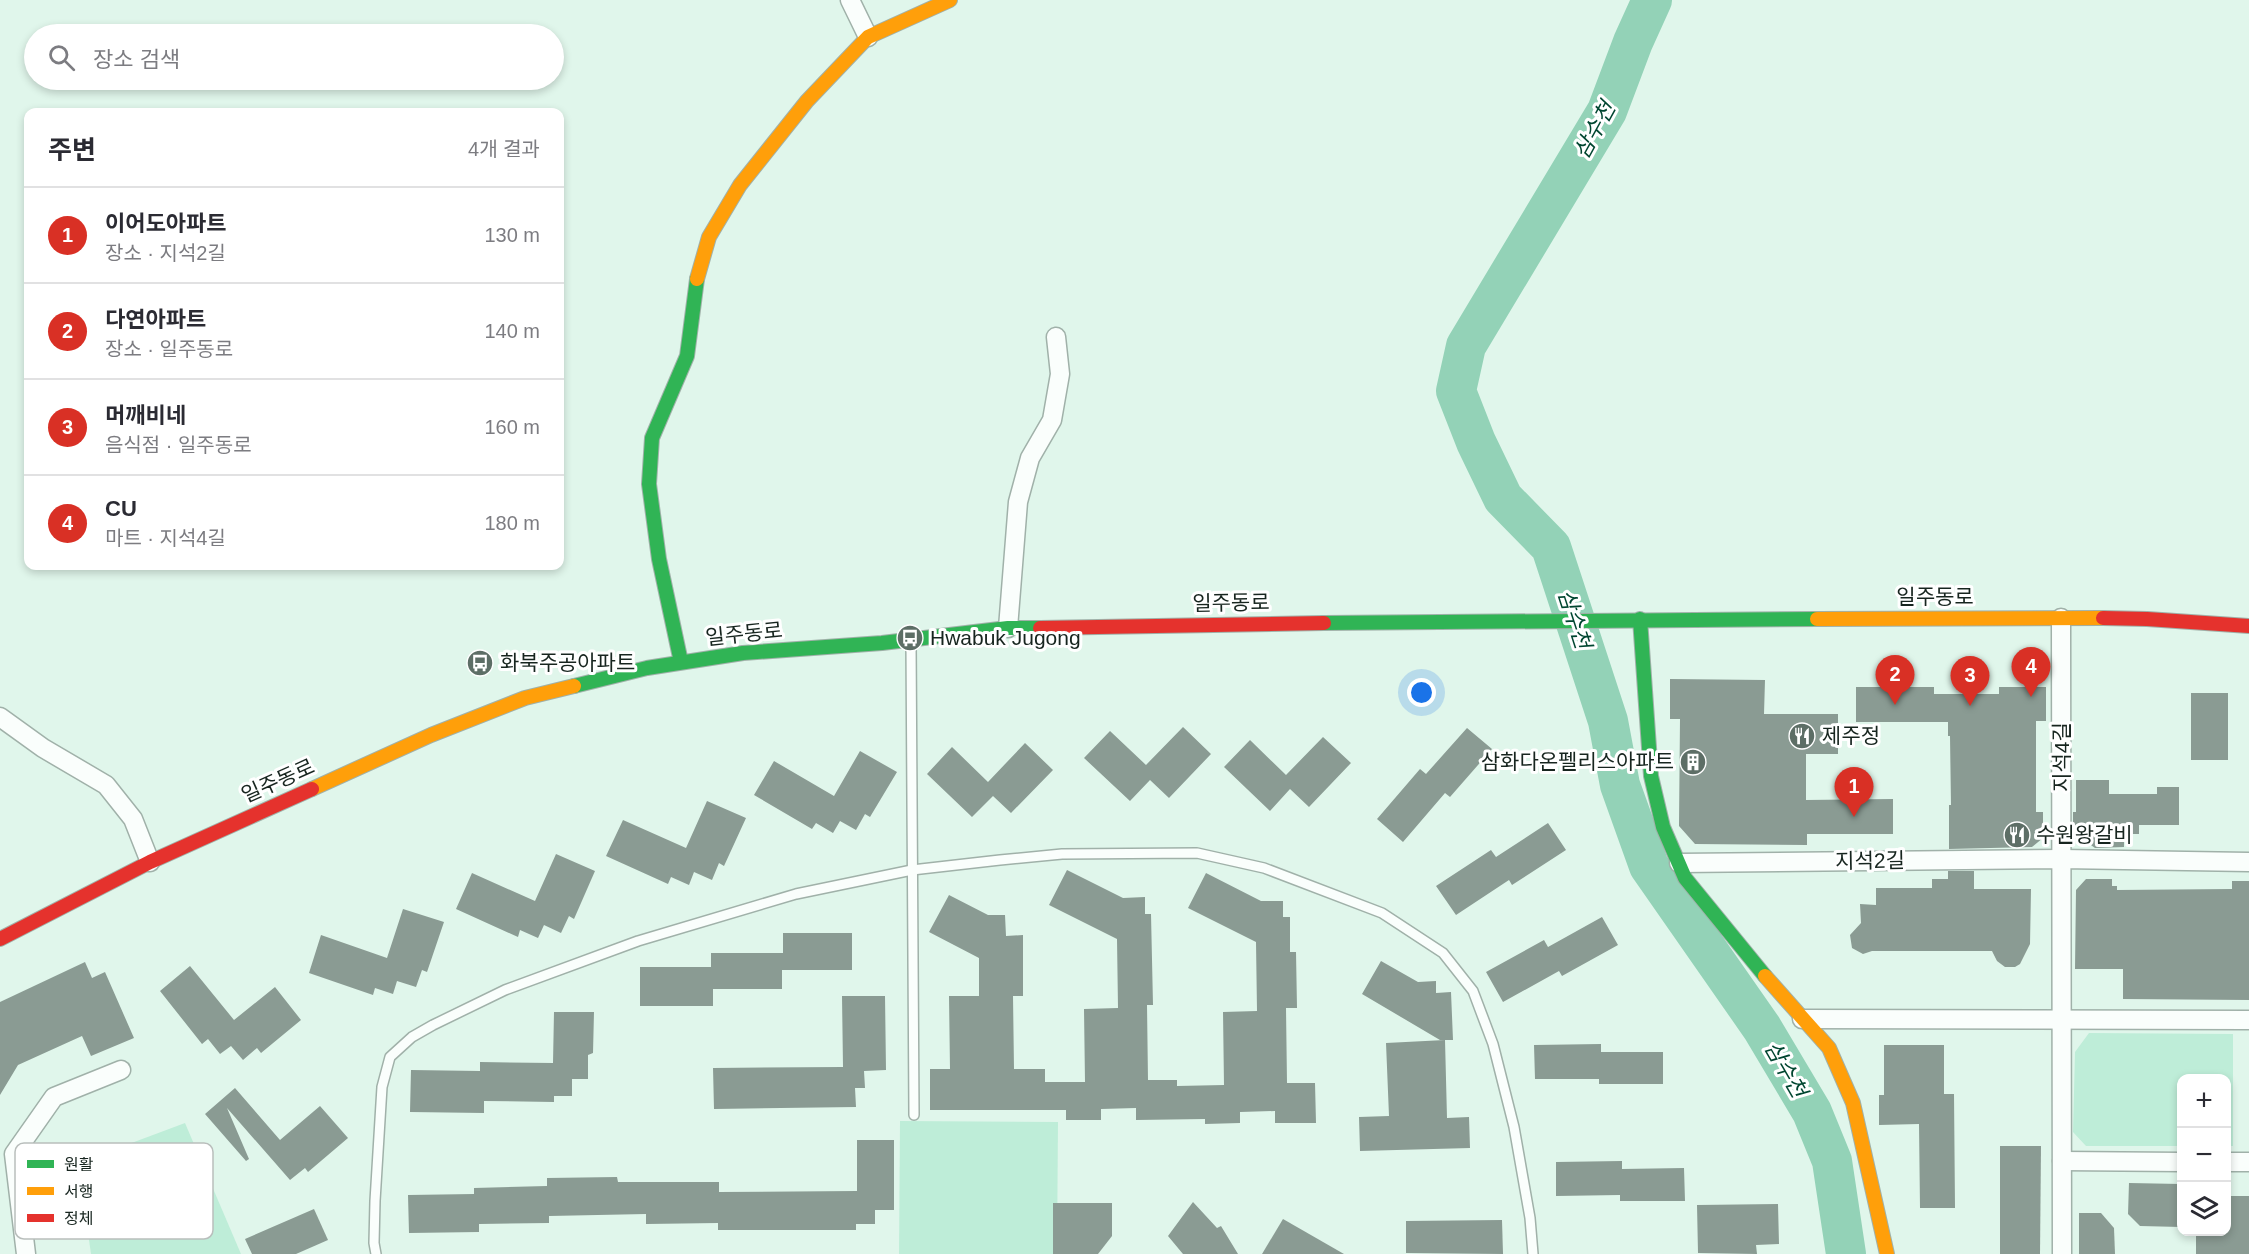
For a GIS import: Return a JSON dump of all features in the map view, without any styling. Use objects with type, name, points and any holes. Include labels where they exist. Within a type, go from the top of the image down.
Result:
[{"type":"main road","points":[[681,662],[659,559],[649,484],[652,438],[687,357],[698,272],[709,237],[740,185],[800,110],[868,37],[950,0]]},
{"type":"main road","name":"일주동로","points":[[2,939],[150,862],[431,735],[525,698],[646,668],[744,653],[1008,628],[1621,619],[2061,618],[2249,626]]},
{"type":"main road","points":[[1640,619],[1651,776],[1663,828],[1685,878],[1802,1019],[1829,1048],[1853,1103],[1887,1254]]},
{"type":"street","points":[[850,0],[868,37]]},
{"type":"street","points":[[1008,628],[1018,502],[1030,458],[1052,420],[1060,374],[1056,337]]},
{"type":"street","name":"지석4길","points":[[2061,618],[2062,1254]]},
{"type":"street","points":[[0,717],[43,748],[106,784],[133,819],[150,862]]},
{"type":"street","points":[[2061,859],[2249,862]]},
{"type":"street","name":"지석2길","points":[[1679,863],[2061,859]]},
{"type":"street","points":[[1802,1019],[2249,1020]]},
{"type":"street","points":[[22,1143],[54,1097],[121,1070]]},
{"type":"street","points":[[2062,1161],[2177,1162]]},
{"type":"street","points":[[2231,1162],[2249,1162]]},
{"type":"street","points":[[24,1239],[26,1254]]},
{"type":"lane","points":[[910,639],[914,1115]]},
{"type":"lane","points":[[376,1254],[375,1201],[382,1087],[390,1057],[412,1037],[432,1025],[505,990],[638,941],[796,894],[912,870],[1062,854],[1197,853],[1264,868],[1382,913],[1443,953],[1473,991],[1493,1044],[1514,1127],[1530,1218],[1533,1254]]},
{"type":"green space","points":[[2089,1033],[2233,1034],[2233,1146],[2231,1146],[2231,1074],[2177,1074],[2177,1146],[2086,1146],[2073,1132],[2075,1052]]},
{"type":"green space","points":[[900,1121],[1058,1122],[1057,1254],[899,1254]]},
{"type":"green space","points":[[185,1123],[194,1143],[132,1143]]},
{"type":"green space","points":[[213,1188],[241,1254],[91,1254],[89,1239],[213,1239]]},
{"type":"building","points":[[1670,679],[1765,680],[1764,714],[1838,714],[1838,754],[1806,754],[1806,800],[1893,799],[1893,834],[1807,834],[1807,845],[1695,844],[1679,826],[1680,719],[1670,719]]},
{"type":"building","points":[[1856,687],[1934,687],[1934,694],[1999,694],[1999,687],[2046,687],[2046,721],[2036,721],[2036,812],[2043,812],[2043,838],[2032,847],[1949,849],[1949,805],[1951,805],[1948,722],[1856,722]]},
{"type":"building","points":[[2191,693],[2228,693],[2228,760],[2191,760]]},
{"type":"building","points":[[1183,727],[1211,754],[1169,798],[1150,780],[1130,801],[1084,758],[1110,731],[1146,765]]},
{"type":"building","points":[[1467,728],[1492,749],[1450,797],[1445,793],[1403,842],[1377,819],[1420,769],[1426,774]]},
{"type":"building","points":[[1323,737],[1351,763],[1309,807],[1290,789],[1270,811],[1224,767],[1250,740],[1286,775]]},
{"type":"building","points":[[1025,743],[1053,770],[1011,813],[993,796],[972,817],[927,774],[952,747],[988,782]]},
{"type":"building","points":[[860,751],[897,772],[870,817],[865,814],[856,830],[840,821],[833,833],[816,823],[812,829],[754,795],[774,761],[834,796]]},
{"type":"building","points":[[2076,780],[2109,780],[2109,794],[2157,794],[2157,787],[2179,787],[2179,825],[2139,825],[2139,834],[2124,834],[2124,847],[2095,848],[2073,832],[2073,812],[2076,812]]},
{"type":"building","points":[[707,801],[746,818],[724,866],[719,863],[712,880],[694,872],[689,885],[671,877],[668,884],[606,856],[623,820],[686,848]]},
{"type":"building","points":[[1548,823],[1566,850],[1512,885],[1509,880],[1456,915],[1436,886],[1491,850],[1496,857]]},
{"type":"building","points":[[556,854],[595,871],[574,919],[569,916],[561,933],[544,925],[538,938],[520,930],[518,937],[456,909],[472,873],[535,901]]},
{"type":"building","points":[[1067,870],[1123,898],[1145,897],[1145,914],[1151,914],[1153,1005],[1147,1005],[1148,1080],[1177,1080],[1177,1086],[1224,1085],[1223,1012],[1257,1011],[1256,942],[1188,908],[1206,873],[1261,901],[1283,901],[1283,917],[1290,917],[1290,952],[1296,952],[1297,1008],[1286,1008],[1287,1083],[1315,1083],[1316,1123],[1275,1123],[1275,1111],[1240,1112],[1240,1123],[1205,1124],[1205,1119],[1136,1120],[1136,1108],[1101,1109],[1101,1120],[1066,1120],[1066,1110],[930,1110],[930,1069],[950,1069],[949,996],[979,996],[979,958],[929,932],[949,895],[988,915],[1005,915],[1006,936],[1023,935],[1023,996],[1013,996],[1014,1069],[1045,1069],[1045,1082],[1085,1082],[1084,1009],[1118,1008],[1117,939],[1049,905]]},
{"type":"building","points":[[1948,871],[1974,871],[1974,889],[2031,889],[2030,944],[2020,964],[2015,967],[2005,967],[1997,961],[1992,951],[1872,951],[1863,954],[1852,948],[1850,935],[1861,923],[1860,904],[1876,905],[1876,888],[1932,888],[1932,879],[1948,879]]},
{"type":"building","points":[[2086,879],[2112,879],[2112,886],[2117,886],[2117,890],[2232,889],[2232,881],[2249,881],[2249,1000],[2123,999],[2123,969],[2075,969],[2076,890]]},
{"type":"building","points":[[403,909],[444,922],[427,972],[422,970],[416,987],[397,981],[393,994],[375,988],[373,995],[309,973],[321,935],[387,958]]},
{"type":"building","points":[[1602,917],[1618,945],[1562,976],[1559,971],[1503,1002],[1486,972],[1544,940],[1548,947]]},
{"type":"building","points":[[783,933],[852,933],[852,970],[782,970],[782,989],[713,989],[713,1006],[640,1006],[640,967],[711,967],[711,953],[783,953]]},
{"type":"building","points":[[1381,961],[1418,982],[1436,981],[1436,993],[1451,992],[1453,1040],[1440,1040],[1362,994]]},
{"type":"building","points":[[85,962],[92,978],[105,972],[134,1038],[91,1056],[82,1036],[18,1065],[0,1095],[0,1002]]},
{"type":"building","points":[[190,966],[234,1020],[275,987],[301,1020],[261,1053],[257,1048],[243,1060],[231,1046],[220,1054],[208,1039],[202,1044],[160,991]]},
{"type":"building","points":[[842,996],[885,996],[886,1070],[864,1071],[865,1088],[855,1088],[856,1107],[714,1109],[713,1068],[843,1067]]},
{"type":"building","points":[[554,1012],[594,1012],[593,1053],[588,1055],[588,1079],[572,1079],[572,1096],[554,1096],[554,1102],[484,1101],[484,1113],[410,1112],[411,1070],[480,1071],[480,1062],[553,1063]]},
{"type":"building","points":[[1445,1040],[1447,1118],[1469,1117],[1470,1148],[1360,1151],[1359,1117],[1389,1116],[1386,1043]]},
{"type":"building","points":[[1601,1044],[1601,1052],[1663,1052],[1663,1084],[1599,1084],[1599,1079],[1535,1079],[1534,1045]]},
{"type":"building","points":[[1884,1045],[1944,1045],[1944,1094],[1954,1094],[1955,1208],[1920,1208],[1919,1124],[1879,1125],[1879,1095],[1884,1095]]},
{"type":"building","points":[[235,1088],[280,1140],[320,1106],[348,1138],[308,1172],[305,1168],[290,1180],[227,1108],[249,1159],[246,1161],[205,1114]]},
{"type":"building","points":[[857,1140],[894,1140],[894,1210],[875,1210],[875,1224],[856,1224],[856,1230],[718,1230],[718,1223],[646,1224],[646,1214],[549,1216],[549,1223],[479,1224],[479,1232],[409,1233],[408,1195],[474,1194],[474,1188],[547,1186],[547,1178],[617,1177],[618,1182],[719,1182],[719,1192],[857,1191]]},
{"type":"building","points":[[2000,1146],[2041,1146],[2040,1254],[2000,1254]]},
{"type":"building","points":[[1622,1161],[1622,1169],[1684,1168],[1685,1201],[1620,1201],[1620,1195],[1556,1196],[1556,1162]]},
{"type":"building","points":[[2129,1183],[2177,1184],[2177,1227],[2140,1226],[2128,1214]]},
{"type":"building","points":[[2231,1196],[2249,1196],[2249,1254],[2196,1254],[2196,1236],[2231,1236]]},
{"type":"building","points":[[1193,1202],[1217,1228],[1221,1226],[1238,1254],[1183,1254],[1168,1236]]},
{"type":"building","points":[[1053,1203],[1112,1203],[1112,1236],[1098,1254],[1053,1254]]},
{"type":"building","points":[[1778,1204],[1779,1244],[1756,1245],[1757,1254],[1698,1253],[1697,1205]]},
{"type":"building","points":[[314,1209],[328,1240],[296,1254],[252,1254],[245,1239]]},
{"type":"building","points":[[2079,1213],[2101,1213],[2114,1228],[2115,1254],[2079,1254]]},
{"type":"building","points":[[1283,1219],[1344,1254],[1262,1254]]},
{"type":"building","points":[[1502,1220],[1503,1254],[1406,1253],[1406,1221]]},
{"type":"waterway","name":"삼수천","points":[[1652,0],[1633,42],[1607,111],[1466,346],[1456,391],[1476,442],[1503,498],[1551,547],[1608,721],[1620,785],[1649,866],[1762,1028],[1812,1112],[1832,1161],[1846,1254]]},
{"type":"traffic: fast","points":[[681,662],[659,559],[649,484],[652,438],[687,356],[697,279]]},
{"type":"traffic: fast","points":[[1640,619],[1651,776],[1663,827],[1685,878],[1765,976]]},
{"type":"traffic: fast","points":[[1324,623],[1817,619]]},
{"type":"traffic: fast","points":[[574,686],[647,668],[743,653],[882,643],[1008,628],[1040,628]]},
{"type":"traffic: slow","points":[[697,279],[709,237],[740,185],[807,101],[868,37],[950,0]]},
{"type":"traffic: slow","points":[[1817,619],[2103,618]]},
{"type":"traffic: slow","points":[[312,789],[431,735],[525,698],[574,686]]},
{"type":"traffic: slow","points":[[1765,976],[1829,1048],[1853,1103],[1887,1254]]},
{"type":"traffic: jam","points":[[2103,618],[2249,626]]},
{"type":"traffic: jam","points":[[1040,628],[1324,623]]},
{"type":"traffic: jam","points":[[0,939],[150,862],[312,789]]},
{"type":"place","name":"Hwabuk Jugong","points":[[910,638]]},
{"type":"place","name":"화북주공아파트","points":[[480,663]]},
{"type":"place","name":"CU","points":[[2031,697]]},
{"type":"place","name":"다연아파트","points":[[1895,705]]},
{"type":"place","name":"머깨비네","points":[[1970,706]]},
{"type":"place","name":"제주정","points":[[1802,736]]},
{"type":"place","name":"삼화다온펠리스아파트","points":[[1693,762]]},
{"type":"place","name":"이어도아파트","points":[[1854,817]]},
{"type":"place","name":"수원왕갈비","points":[[2017,835]]}]
